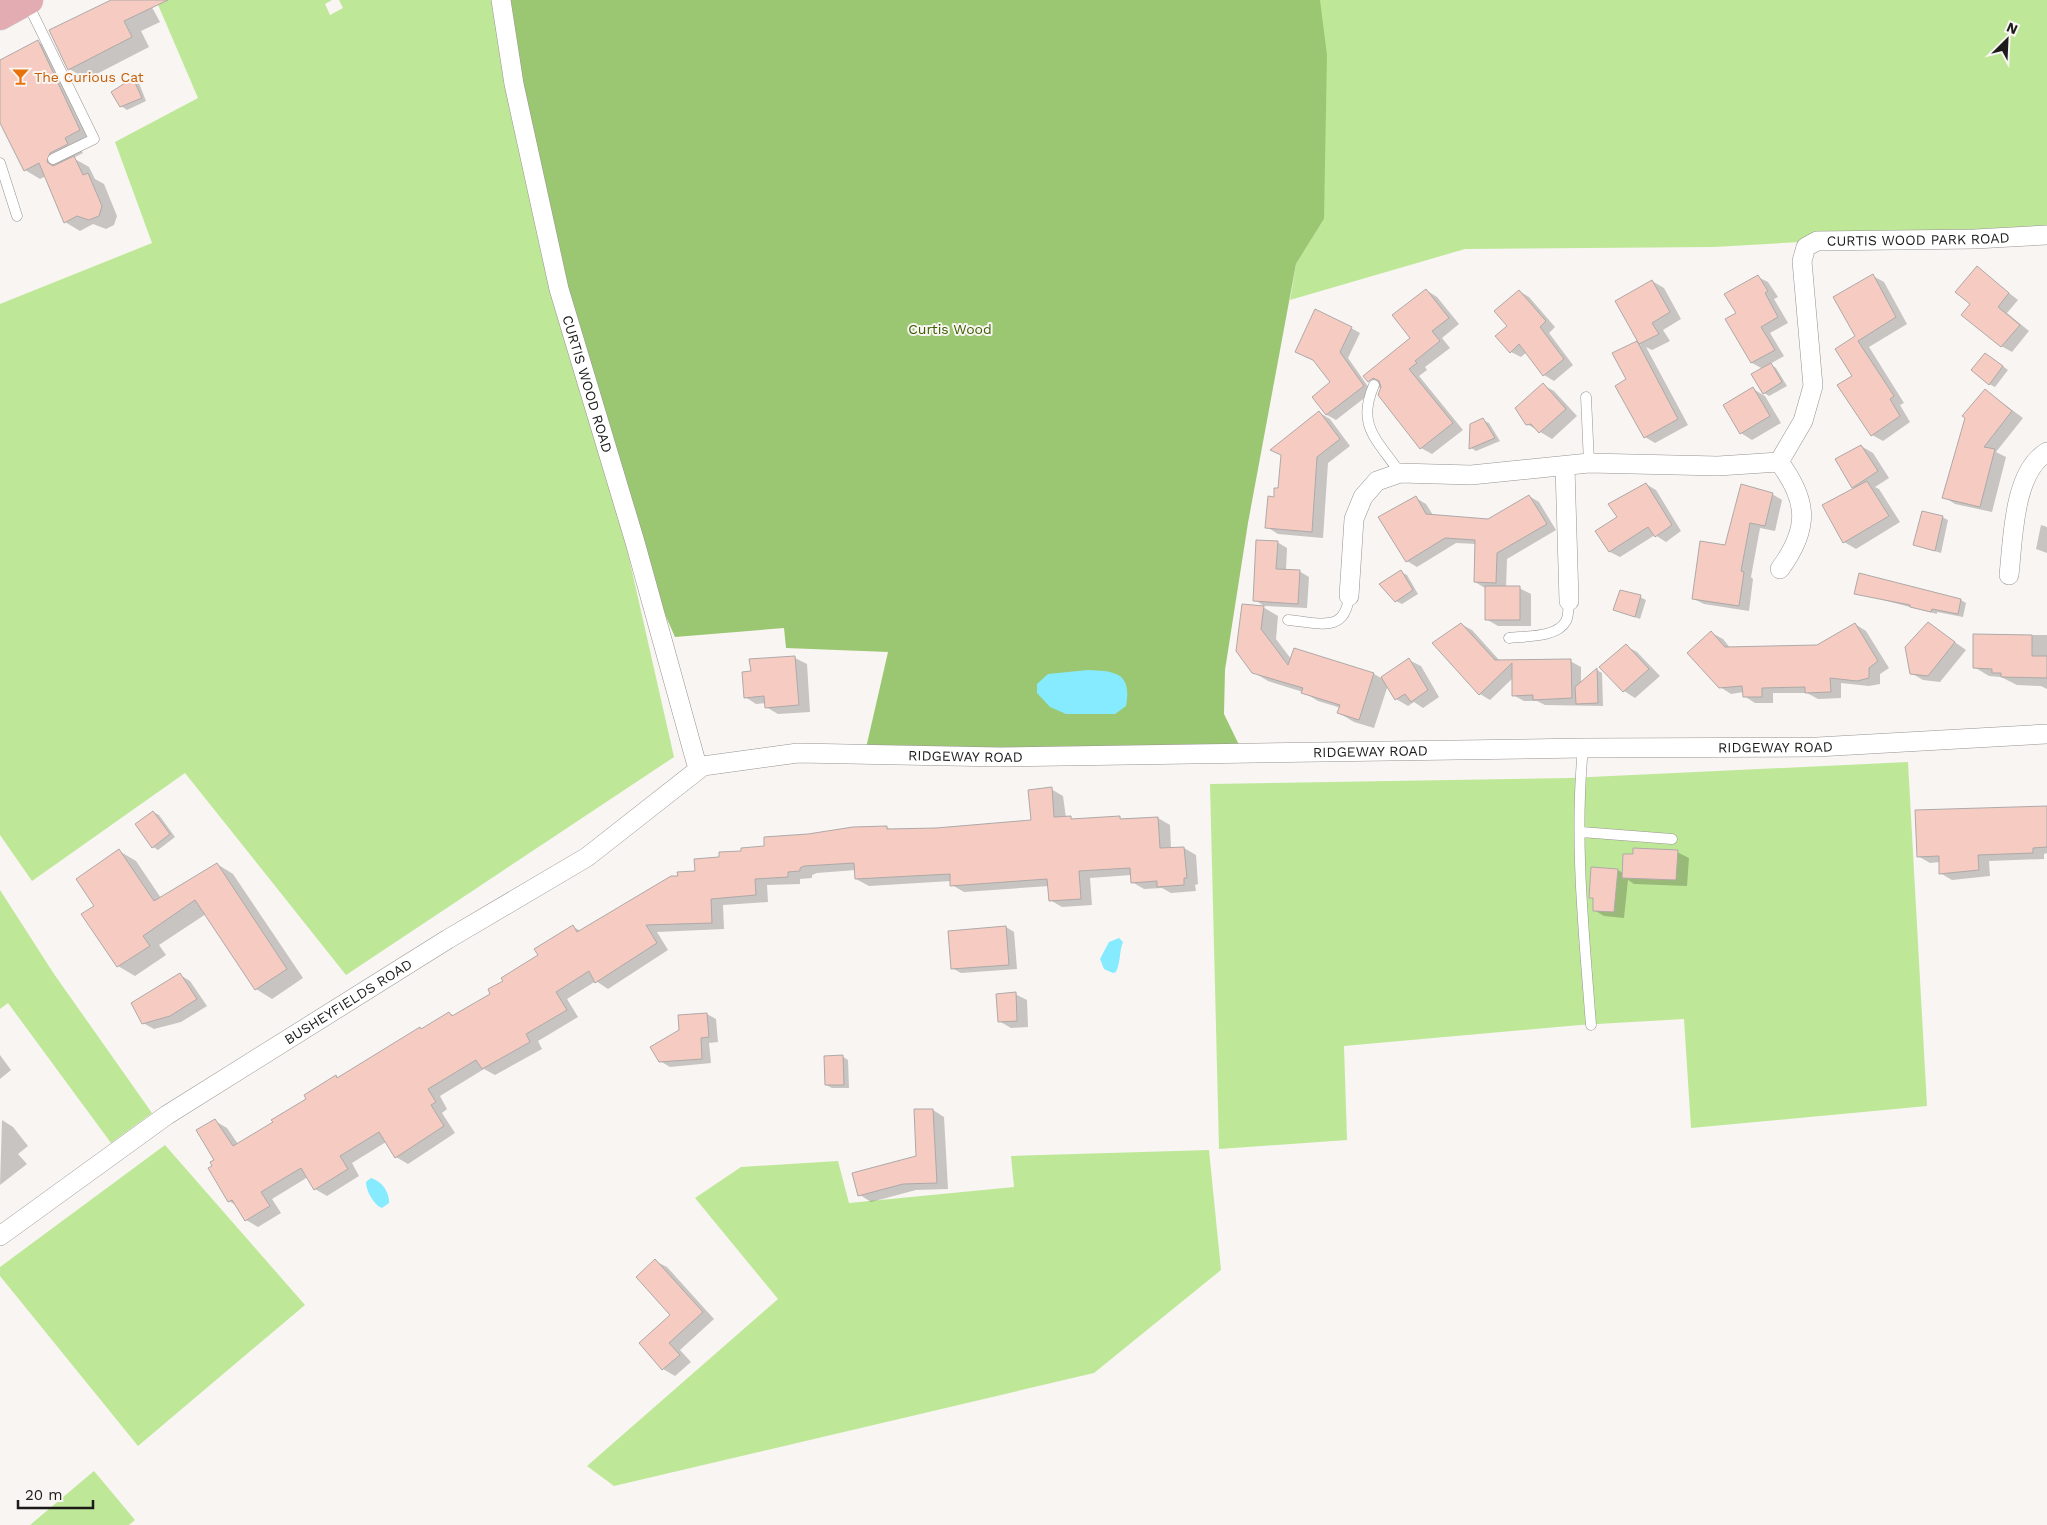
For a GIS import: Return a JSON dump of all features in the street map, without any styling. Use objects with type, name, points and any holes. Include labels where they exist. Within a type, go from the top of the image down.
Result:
[{"type":"main road","points":[[0,16],[28,1]]},
{"type":"street","name":"CURTIS WOOD ROAD","points":[[501,0],[514,84],[559,288],[638,550],[699,766]]},
{"type":"street","name":"CURTIS WOOD PARK ROAD","points":[[1778,462],[1803,421],[1813,386],[1802,261],[1806,247],[1817,241],[1975,239],[2047,234]]},
{"type":"street","points":[[2009,574],[2018,503],[2028,473],[2047,452]]},
{"type":"street","points":[[1349,596],[1354,519],[1363,497],[1377,481],[1400,472],[1472,475],[1565,467],[1589,463],[1718,466],[1778,462],[1789,475],[1799,496],[1802,513],[1800,534],[1793,551],[1780,569]]},
{"type":"street","points":[[1565,467],[1569,601]]},
{"type":"street","name":"RIDGEWAY ROAD","points":[[699,766],[798,753],[1000,756],[1583,748],[1817,747],[2047,734]]},
{"type":"street","name":"BUSHEYFIELDS ROAD","points":[[0,1236],[167,1115],[448,940],[587,858],[699,766]]},
{"type":"lane","points":[[28,1],[94,139],[53,159]]},
{"type":"lane","points":[[0,162],[18,216]]},
{"type":"lane","points":[[1374,385],[1367,402],[1366,418],[1372,432],[1400,472]]},
{"type":"lane","points":[[1586,397],[1589,463]]},
{"type":"lane","points":[[1288,620],[1331,623],[1340,621],[1347,612],[1349,596]]},
{"type":"lane","points":[[1509,638],[1550,632],[1560,628],[1568,616],[1569,601]]},
{"type":"lane","points":[[1583,748],[1580,779],[1582,898],[1591,1026]]},
{"type":"lane","points":[[1581,832],[1672,838]]},
{"type":"green space","points":[[156,0],[332,0],[325,4],[330,15],[343,8],[339,0],[503,0],[674,757],[346,975],[185,773],[32,881],[0,835],[0,304],[152,243],[115,142],[198,98]]},
{"type":"green space","name":"Curtis Wood","points":[[501,0],[1320,0],[1327,55],[1324,219],[1296,264],[1248,523],[1225,670],[1224,714],[1243,753],[866,748],[888,652],[786,648],[784,628],[675,637],[640,558],[559,289]]},
{"type":"green space","points":[[1312,0],[2047,0],[2047,235],[1817,241],[1714,247],[1465,249],[1290,300],[1296,264],[1324,219]]},
{"type":"green space","points":[[1908,762],[1927,1106],[1691,1128],[1684,1019],[1580,1025],[1344,1046],[1347,1140],[1219,1149],[1210,784],[1569,778]],"holes":[[[1633,849],[1677,850],[1676,879],[1622,878],[1623,854],[1633,854]],[[1591,867],[1618,869],[1615,899],[1589,898]]]},
{"type":"green space","points":[[0,890],[54,974],[152,1113],[111,1143],[8,1003],[0,1009]]},
{"type":"green space","points":[[165,1145],[305,1305],[138,1446],[0,1276],[0,1267]]},
{"type":"green space","points":[[1209,1150],[1221,1270],[1094,1373],[614,1486],[587,1466],[778,1299],[695,1198],[741,1167],[838,1161],[849,1203],[1014,1187],[1011,1156]]},
{"type":"green space","points":[[94,1471],[135,1520],[129,1525],[30,1525]]},
{"type":"water","points":[[1088,670],[1107,671],[1120,676],[1127,687],[1126,706],[1115,714],[1066,714],[1050,707],[1037,693],[1037,684],[1048,674]]},
{"type":"water","points":[[1119,938],[1123,942],[1118,968],[1113,973],[1104,969],[1100,959],[1109,942]]},
{"type":"water","points":[[371,1178],[382,1185],[388,1195],[389,1203],[382,1208],[373,1201],[367,1189],[366,1182]]},
{"type":"building","points":[[111,0],[168,0],[124,21],[132,37],[68,70],[49,30]]},
{"type":"building","points":[[38,40],[80,130],[65,138],[68,144],[50,153],[47,162],[53,166],[74,156],[83,175],[88,173],[102,206],[99,216],[89,220],[77,216],[64,223],[39,163],[24,171],[0,123],[0,60]]},
{"type":"building","points":[[133,78],[142,98],[120,107],[111,92]]},
{"type":"building","points":[[1977,266],[2009,293],[1998,307],[2020,325],[2001,347],[1961,315],[1970,304],[1955,292]]},
{"type":"building","points":[[1873,274],[1896,317],[1858,341],[1894,396],[1890,399],[1900,416],[1871,436],[1837,385],[1852,376],[1835,349],[1855,336],[1833,297]]},
{"type":"building","points":[[1758,275],[1768,291],[1765,293],[1778,317],[1761,327],[1775,350],[1751,363],[1725,319],[1736,313],[1724,294]]},
{"type":"building","points":[[1652,280],[1670,312],[1652,323],[1659,334],[1639,344],[1615,301]]},
{"type":"building","points":[[1426,289],[1449,318],[1432,331],[1440,341],[1415,361],[1417,363],[1409,369],[1453,423],[1420,449],[1378,395],[1381,387],[1379,381],[1373,378],[1368,382],[1363,376],[1410,338],[1392,315]]},
{"type":"building","points":[[1519,290],[1546,321],[1540,327],[1564,359],[1543,376],[1519,344],[1510,353],[1495,336],[1507,326],[1494,311]]},
{"type":"building","points":[[1315,309],[1352,327],[1340,352],[1364,386],[1326,415],[1312,397],[1330,382],[1313,360],[1295,352]]},
{"type":"building","points":[[1637,341],[1678,419],[1644,438],[1615,386],[1626,379],[1612,353]]},
{"type":"building","points":[[1985,353],[2003,366],[1989,385],[1971,370]]},
{"type":"building","points":[[1771,363],[1782,382],[1763,394],[1751,374]]},
{"type":"building","points":[[1543,383],[1566,409],[1539,433],[1531,424],[1526,425],[1515,408]]},
{"type":"building","points":[[1753,387],[1770,416],[1740,434],[1723,405]]},
{"type":"building","points":[[1985,389],[2012,411],[1984,447],[1995,449],[1980,507],[1942,498],[1965,418],[1962,416]]},
{"type":"building","points":[[1319,411],[1340,439],[1317,457],[1312,532],[1265,528],[1268,496],[1274,497],[1274,488],[1278,488],[1281,455],[1270,450]]},
{"type":"building","points":[[1483,418],[1495,438],[1469,449],[1470,424]]},
{"type":"building","points":[[1861,445],[1878,471],[1852,488],[1835,459]]},
{"type":"building","points":[[1867,481],[1889,516],[1843,543],[1822,505]]},
{"type":"building","points":[[1646,483],[1672,525],[1655,537],[1648,527],[1609,552],[1595,531],[1617,517],[1608,504]]},
{"type":"building","points":[[1741,484],[1773,493],[1765,526],[1750,523],[1741,571],[1744,572],[1739,606],[1692,599],[1700,541],[1725,545]]},
{"type":"building","points":[[1529,495],[1547,524],[1497,553],[1496,583],[1474,582],[1475,540],[1445,538],[1406,562],[1378,517],[1416,496],[1426,514],[1488,519]]},
{"type":"building","points":[[1922,511],[1943,516],[1935,551],[1913,545]]},
{"type":"building","points":[[1256,540],[1278,541],[1276,569],[1300,570],[1298,604],[1253,601]]},
{"type":"building","points":[[1401,570],[1413,590],[1395,602],[1379,584]]},
{"type":"building","points":[[1859,573],[1961,599],[1958,614],[1932,609],[1931,612],[1910,607],[1910,605],[1854,594]]},
{"type":"building","points":[[1485,586],[1520,586],[1520,620],[1485,620]]},
{"type":"building","points":[[1620,590],[1641,595],[1635,617],[1613,610]]},
{"type":"building","points":[[1242,604],[1264,606],[1261,629],[1288,665],[1294,648],[1374,673],[1359,720],[1337,713],[1340,705],[1301,693],[1303,688],[1252,673],[1236,651]]},
{"type":"building","points":[[1928,622],[1955,642],[1928,676],[1910,674],[1905,647]]},
{"type":"building","points":[[1461,623],[1495,660],[1571,659],[1572,698],[1533,700],[1533,695],[1512,696],[1512,663],[1479,695],[1432,643]]},
{"type":"building","points":[[1855,623],[1878,661],[1869,668],[1869,678],[1857,681],[1830,678],[1831,692],[1805,693],[1805,687],[1762,688],[1762,697],[1743,697],[1742,686],[1719,688],[1687,653],[1711,631],[1725,647],[1817,645]]},
{"type":"building","points":[[1973,634],[2032,635],[2032,656],[2047,656],[2047,678],[2001,677],[2001,673],[1992,673],[1992,669],[1973,668]]},
{"type":"building","points":[[1626,644],[1649,669],[1623,692],[1599,667]]},
{"type":"building","points":[[795,656],[799,705],[765,708],[764,696],[744,698],[742,672],[751,671],[749,659]]},
{"type":"building","points":[[1409,658],[1428,690],[1411,702],[1405,694],[1395,700],[1381,677]]},
{"type":"building","points":[[1597,668],[1598,703],[1576,704],[1575,687]]},
{"type":"building","points":[[1052,787],[1054,817],[1071,816],[1071,819],[1120,816],[1120,819],[1158,817],[1160,848],[1184,847],[1187,878],[1184,878],[1184,885],[1157,887],[1157,881],[1131,883],[1130,868],[1079,871],[1081,899],[1049,901],[1047,879],[950,886],[950,874],[855,879],[854,863],[804,866],[800,868],[800,871],[788,872],[788,877],[755,879],[756,895],[711,899],[712,923],[646,925],[657,943],[595,983],[589,971],[556,992],[567,1010],[526,1034],[530,1042],[482,1069],[476,1060],[428,1089],[436,1102],[431,1105],[444,1126],[395,1158],[379,1132],[340,1156],[348,1169],[314,1190],[301,1168],[261,1192],[270,1206],[245,1221],[232,1200],[228,1202],[208,1168],[212,1166],[210,1162],[214,1160],[196,1130],[215,1119],[233,1146],[273,1122],[271,1120],[306,1099],[304,1095],[336,1075],[337,1078],[420,1027],[421,1029],[449,1012],[452,1016],[490,994],[488,989],[503,981],[501,978],[538,955],[534,949],[573,925],[577,932],[671,876],[678,876],[677,872],[695,871],[694,859],[719,857],[719,852],[741,851],[741,848],[764,846],[764,837],[808,834],[853,827],[887,826],[887,829],[936,828],[1031,820],[1028,790]]},
{"type":"building","points":[[2047,806],[2047,847],[2033,848],[2033,853],[1978,855],[1979,870],[1939,874],[1939,856],[1917,857],[1915,810]]},
{"type":"building","points":[[153,811],[170,834],[152,848],[135,824]]},
{"type":"building","points":[[1633,848],[1678,850],[1676,880],[1622,878],[1623,854],[1633,854]]},
{"type":"building","points":[[119,849],[154,901],[217,863],[287,969],[255,990],[195,900],[143,936],[150,946],[117,967],[81,914],[94,906],[76,879]]},
{"type":"building","points":[[1591,867],[1618,869],[1614,912],[1593,911],[1593,898],[1589,898]]},
{"type":"building","points":[[1006,926],[1009,965],[951,969],[948,931]]},
{"type":"building","points":[[180,973],[197,999],[170,1016],[142,1024],[131,1003]]},
{"type":"building","points":[[1016,992],[1017,1021],[998,1022],[996,994]]},
{"type":"building","points":[[707,1013],[709,1037],[701,1038],[702,1059],[659,1062],[650,1047],[679,1030],[678,1015]]},
{"type":"building","points":[[843,1055],[844,1085],[825,1085],[824,1056]]},
{"type":"building","points":[[914,1109],[933,1109],[937,1183],[903,1184],[858,1196],[852,1173],[916,1156]]},
{"type":"building","points":[[655,1259],[703,1312],[669,1343],[680,1355],[662,1370],[639,1343],[670,1315],[636,1277]]},
{"type":"place","name":"The Curious Cat","points":[[20,77]]}]
